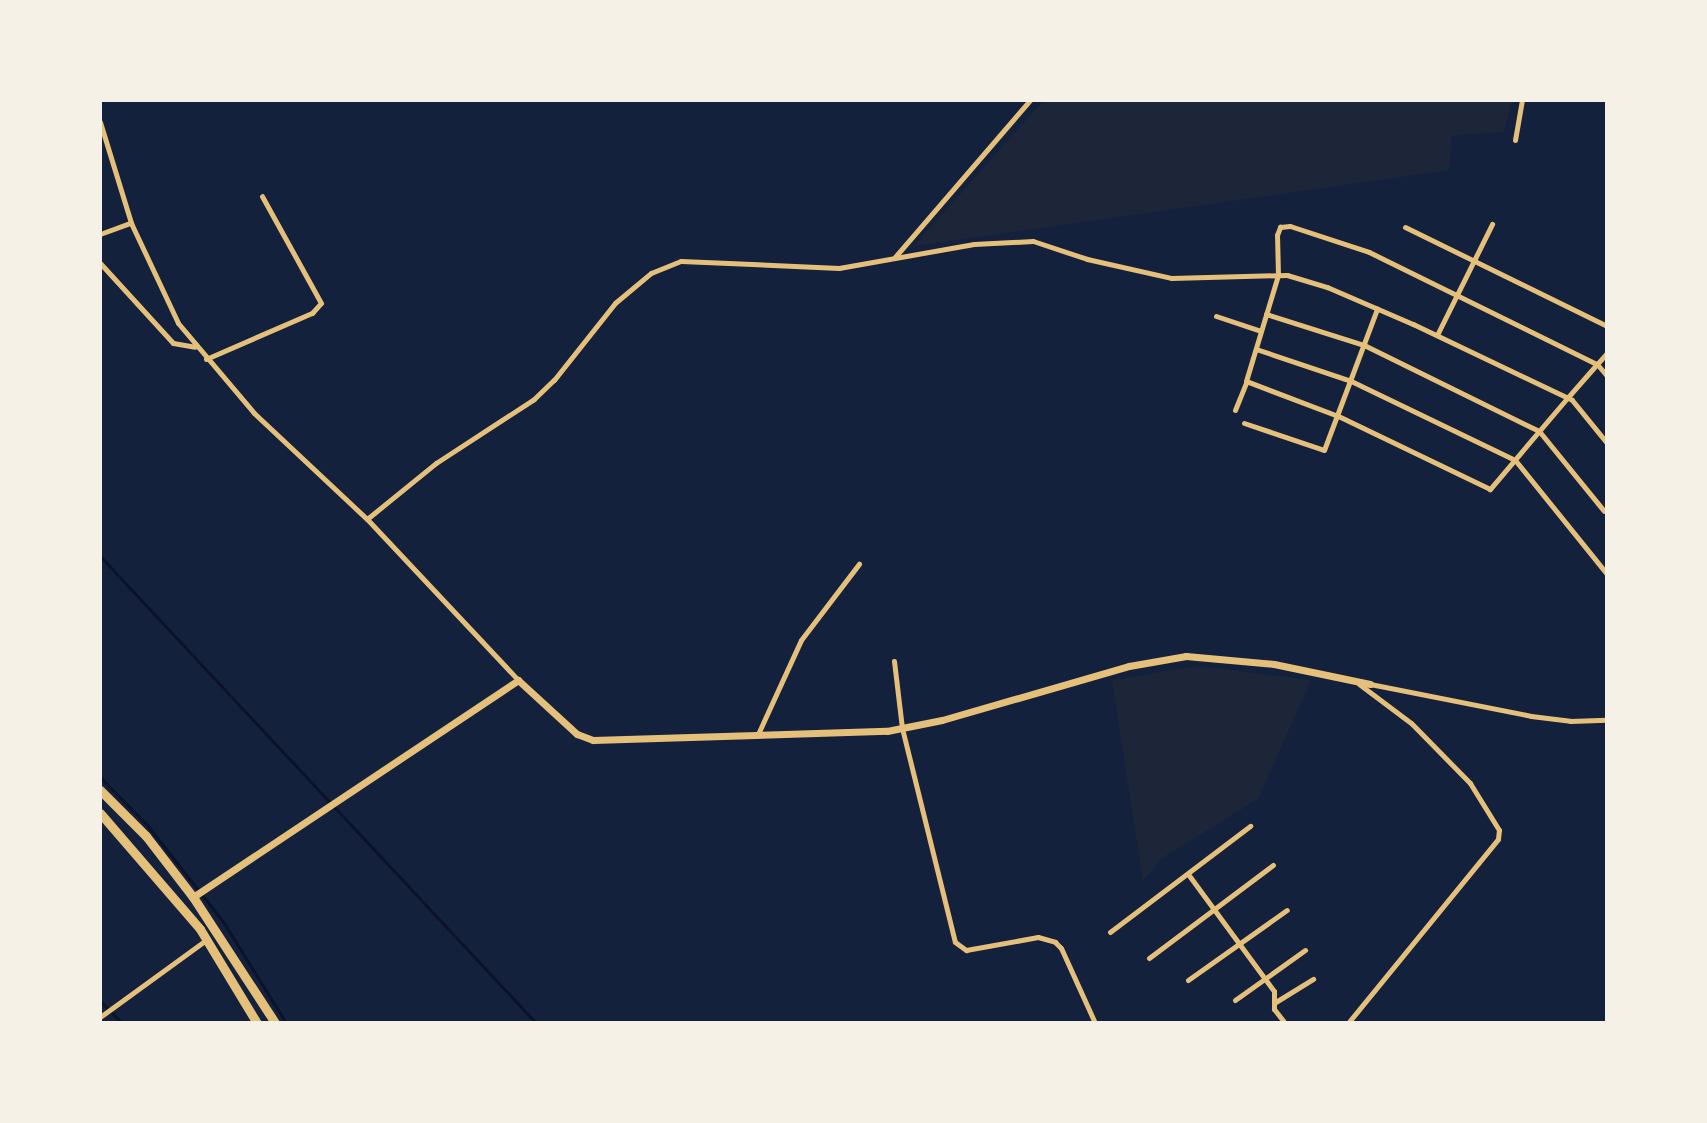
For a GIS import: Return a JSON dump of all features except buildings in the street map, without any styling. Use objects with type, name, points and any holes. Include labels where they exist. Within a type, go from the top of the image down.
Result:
[{"type":"highway","points":[[100,790],[146,836],[195,896],[275,1023]]},
{"type":"highway","points":[[100,813],[136,851],[206,940],[257,1023]]},
{"type":"street","points":[[893,258],[1030,100]]},
{"type":"street","points":[[1515,140],[1522,100]]},
{"type":"street","points":[[100,122],[131,223],[178,323],[196,347],[254,413],[367,519],[518,680],[577,734],[588,739],[902,728],[1129,666],[1186,656],[1274,664],[1531,716],[1570,721],[1607,720]]},
{"type":"street","points":[[206,359],[312,313],[321,303],[262,196]]},
{"type":"street","points":[[100,234],[131,223]]},
{"type":"street","points":[[1437,335],[1492,224]]},
{"type":"street","points":[[1235,410],[1278,275],[1277,235],[1280,227],[1290,226],[1369,252],[1597,364],[1607,376]]},
{"type":"street","points":[[1405,227],[1607,326]]},
{"type":"street","points":[[367,519],[436,463],[534,399],[554,380],[615,303],[666,264],[681,261],[839,268],[974,244],[1033,241],[1087,259],[1171,278],[1278,275],[1327,287],[1568,397],[1607,443]]},
{"type":"street","points":[[100,263],[173,343],[196,347]]},
{"type":"street","points":[[1244,423],[1323,450],[1377,309]]},
{"type":"street","points":[[1266,314],[1364,345],[1539,431],[1604,511]]},
{"type":"street","points":[[1216,316],[1261,331]]},
{"type":"street","points":[[1256,349],[1351,381],[1515,460],[1607,574]]},
{"type":"street","points":[[1246,383],[1338,416],[1488,489],[1607,353]]},
{"type":"street","points":[[758,734],[801,640],[859,564]]},
{"type":"street","points":[[894,661],[902,728],[957,947],[966,950],[1038,937],[1055,942],[1061,948],[1095,1023]]},
{"type":"street","points":[[195,896],[518,680]]},
{"type":"street","points":[[1348,1023],[1498,839],[1499,830],[1470,783],[1411,723],[1355,681]]},
{"type":"street","points":[[1110,932],[1250,826]]},
{"type":"street","points":[[1149,958],[1273,865]]},
{"type":"street","points":[[1188,874],[1274,991],[1274,1003],[1285,1023]]},
{"type":"street","points":[[1188,980],[1287,910]]},
{"type":"street","points":[[100,1017],[206,940]]},
{"type":"street","points":[[1235,1000],[1305,950]]},
{"type":"street","points":[[1274,1003],[1313,979]]},
{"type":"shaded area","points":[[1044,100],[1512,100],[1504,132],[1452,136],[1449,170],[914,246]]},
{"type":"shaded area","points":[[1199,666],[1311,680],[1258,799],[1162,858],[1143,881],[1112,680]]},
{"type":"waterway","points":[[100,556],[536,1023]]},
{"type":"waterway","points":[[100,777],[148,826],[224,923],[286,1023]]},
{"type":"waterway","points":[[100,1001],[122,1023]]}]
